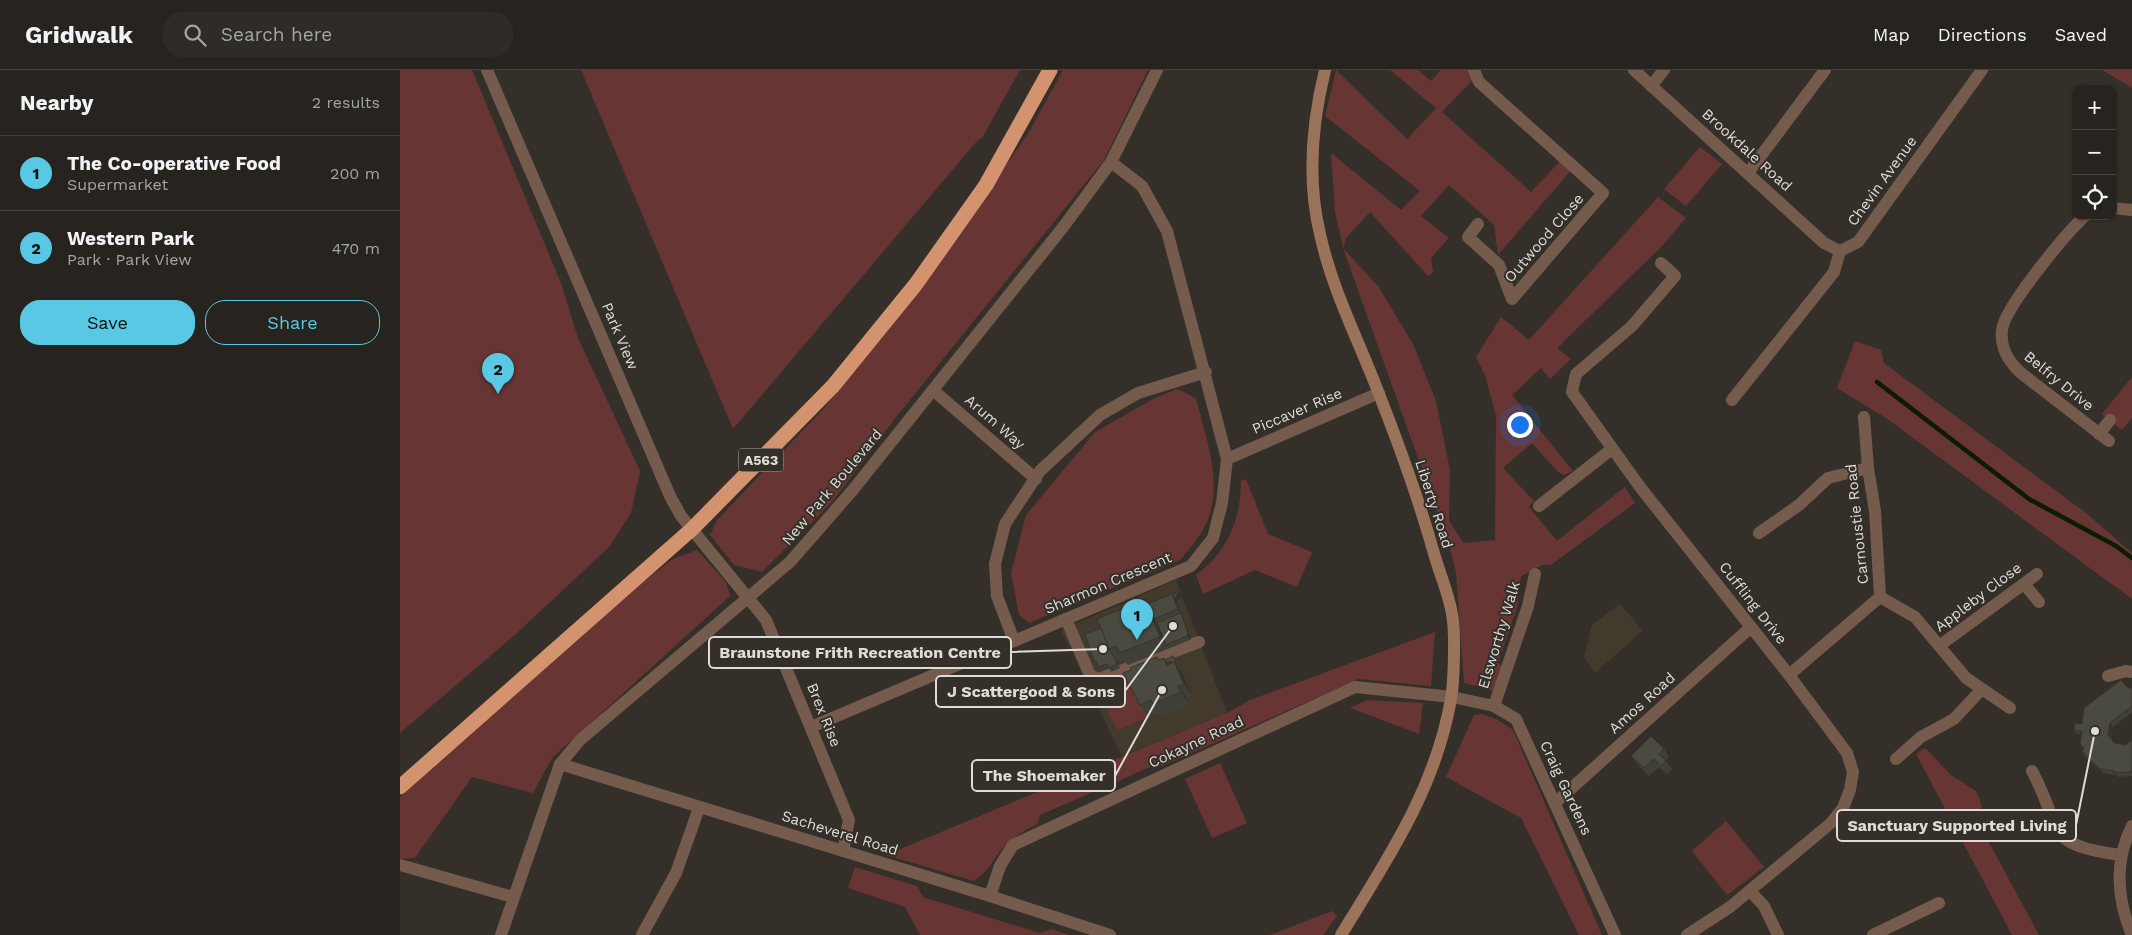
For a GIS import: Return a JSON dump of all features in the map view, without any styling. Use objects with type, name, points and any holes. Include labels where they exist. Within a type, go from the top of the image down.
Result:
[{"type":"highway","name":"A563","points":[[400,787],[692,529],[833,386],[916,284],[986,185],[1050,70]]},
{"type":"street","name":"Park View","points":[[488,70],[670,496],[692,529],[749,598]]},
{"type":"street","name":"New Park Boulevard","points":[[501,935],[560,764],[580,740],[790,562],[852,491],[1058,234],[1111,162],[1157,70]]},
{"type":"street","name":"Liberty Road","points":[[1325,70],[1317,106],[1312,164],[1319,232],[1340,300],[1379,393],[1425,523],[1453,621],[1452,696],[1443,737],[1420,801],[1406,828],[1341,935]]},
{"type":"street","name":"Outwood Close","points":[[1474,70],[1479,82],[1603,194],[1512,299],[1500,266],[1468,237],[1478,224]]},
{"type":"street","name":"Brookdale Road","points":[[1634,70],[1824,243],[1840,251]]},
{"type":"street","points":[[1651,86],[1664,70]]},
{"type":"street","points":[[1748,173],[1825,70]]},
{"type":"street","name":"Chevin Avenue","points":[[1840,251],[1858,242],[1982,70]]},
{"type":"street","name":"Sharmon Crescent","points":[[811,727],[1190,566],[1213,538],[1222,503],[1227,459],[1206,372],[1167,231],[1142,186],[1111,162]]},
{"type":"street","points":[[2117,208],[2132,210]]},
{"type":"street","name":"Belfry Drive","points":[[2082,220],[2064,238],[2008,313],[2002,329],[2003,346],[2009,362],[2021,373],[2104,437],[2110,420]]},
{"type":"street","points":[[1732,400],[1834,272],[1840,251]]},
{"type":"street","name":"Cuffling Drive","points":[[1662,263],[1675,276],[1632,326],[1576,374],[1572,392],[1612,449],[1790,675],[1847,753],[1853,772],[1850,790],[1843,808],[1831,823],[1730,907],[1687,935]]},
{"type":"street","points":[[1014,641],[997,596],[995,564],[1006,524],[1036,478],[1100,414],[1138,393],[1206,372]]},
{"type":"street","name":"Arum Way","points":[[933,390],[1036,478]]},
{"type":"street","name":"Piccaver Rise","points":[[1227,459],[1379,393]]},
{"type":"street","name":"Carnoustie Road","points":[[1790,675],[1880,597],[1876,511],[1868,468],[1864,417]]},
{"type":"street","points":[[1539,506],[1612,449]]},
{"type":"street","points":[[1759,533],[1799,505],[1828,478],[1868,468]]},
{"type":"street","name":"Elsworthy Walk","points":[[1494,706],[1528,606],[1535,574]]},
{"type":"street","name":"Appleby Close","points":[[1939,646],[2037,574]]},
{"type":"street","points":[[2024,584],[2039,602]]},
{"type":"street","points":[[1880,597],[1915,616],[1966,678],[2010,708]]},
{"type":"street","name":"Brex Rise","points":[[749,598],[766,620],[849,820],[843,851]]},
{"type":"street","points":[[1066,619],[1090,675],[1100,679],[1199,642]]},
{"type":"street","name":"Amos Road","points":[[1555,803],[1751,627]]},
{"type":"street","points":[[2108,676],[2126,671],[2132,672]]},
{"type":"street","name":"Cokayne Road","points":[[990,896],[1000,866],[1013,844],[1355,687],[1452,696]]},
{"type":"street","points":[[1896,759],[1920,737],[1954,719],[1982,688]]},
{"type":"street","name":"Craig Gardens","points":[[1452,696],[1494,706],[1516,718],[1615,935]]},
{"type":"street","name":"Sacheverel Road","points":[[560,764],[990,896],[1110,935]]},
{"type":"street","points":[[2032,771],[2043,791],[2057,831],[2064,840],[2089,850],[2121,855]]},
{"type":"street","points":[[642,935],[676,874],[699,808]]},
{"type":"street","points":[[2132,826],[2121,855],[2121,902],[2132,935]]},
{"type":"street","points":[[400,864],[513,897]]},
{"type":"street","points":[[1750,891],[1764,906],[1778,935]]},
{"type":"street","points":[[1873,935],[1887,932],[1939,902]]},
{"type":"shaded area","points":[[400,70],[472,70],[561,283],[578,338],[640,471],[631,513],[609,547],[517,633],[400,733]]},
{"type":"shaded area","points":[[581,70],[1020,70],[982,138],[977,141],[733,429]]},
{"type":"shaded area","points":[[1063,70],[1148,70],[1104,160],[897,416],[832,502],[762,572],[734,565],[710,535],[717,520],[825,407],[922,286],[1029,132]]},
{"type":"shaded area","points":[[1336,70],[1407,139],[1436,108],[1390,70],[1418,70],[1431,81],[1441,70],[1474,70],[1476,76],[1442,112],[1531,192],[1563,158],[1573,168],[1498,255],[1494,225],[1449,185],[1421,216],[1449,238],[1431,258],[1433,272],[1428,276],[1370,212],[1346,238],[1343,248],[1335,211],[1331,153],[1401,210],[1420,191],[1325,116]]},
{"type":"shaded area","points":[[2102,70],[2132,70],[2132,88]]},
{"type":"shaded area","points":[[1700,147],[1722,164],[1686,206],[1664,189]]},
{"type":"shaded area","points":[[1658,197],[1686,218],[1661,247],[1557,348],[1571,359],[1550,379],[1541,368],[1512,395],[1573,471],[1564,475],[1558,472],[1532,443],[1503,468],[1534,501],[1529,507],[1557,541],[1625,487],[1635,503],[1551,565],[1542,565],[1521,576],[1517,607],[1498,663],[1504,667],[1494,691],[1464,683],[1456,572],[1449,545],[1343,248],[1378,286],[1413,344],[1436,401],[1450,470],[1449,520],[1463,543],[1495,540],[1496,416],[1485,375],[1476,357],[1501,317],[1529,340]]},
{"type":"shaded area","points":[[1855,341],[1881,350],[1884,363],[2086,513],[2132,553],[2132,599],[1886,418],[1837,388]]},
{"type":"shaded area","points":[[2132,377],[2132,418],[2122,430],[2102,414]]},
{"type":"shaded area","points":[[1177,389],[1196,398],[1211,458],[1214,489],[1212,504],[1206,525],[1200,535],[1180,560],[1029,623],[1019,615],[1011,573],[1026,515],[1095,432],[1153,399]]},
{"type":"shaded area","points":[[1246,479],[1268,534],[1312,552],[1297,587],[1255,570],[1203,594],[1196,575],[1216,556],[1230,534],[1238,509],[1241,481]]},
{"type":"shaded area","points":[[697,550],[726,582],[730,596],[552,758],[533,793],[472,777],[415,858],[400,859],[400,797],[562,644],[673,559]]},
{"type":"shaded area","points":[[1176,580],[1227,713],[1122,756],[1061,630]]},
{"type":"shaded area","points":[[1620,603],[1642,631],[1595,673],[1584,657],[1592,625]]},
{"type":"shaded area","points":[[1435,632],[1431,686],[1359,679],[1162,766],[1157,764],[1040,815],[1037,824],[1010,841],[980,877],[974,881],[886,855],[1229,712],[1250,700]]},
{"type":"shaded area","points":[[1132,678],[1148,717],[1118,730],[1106,708],[1104,701],[1105,690],[1114,683]]},
{"type":"shaded area","points":[[1367,700],[1423,703],[1419,734],[1350,708]]},
{"type":"shaded area","points":[[1482,714],[1498,720],[1513,730],[1602,935],[1579,935],[1521,818],[1446,777],[1474,715]]},
{"type":"shaded area","points":[[1925,748],[1951,775],[1976,791],[1981,803],[1985,835],[2039,935],[2012,935],[1916,754]]},
{"type":"shaded area","points":[[1220,763],[1247,823],[1212,838],[1185,779]]},
{"type":"shaded area","points":[[1726,821],[1764,867],[1727,895],[1692,851]]},
{"type":"shaded area","points":[[855,867],[917,886],[923,897],[1040,933],[1051,929],[1069,935],[920,935],[905,907],[848,888]]},
{"type":"shaded area","points":[[1332,911],[1337,916],[1323,935],[1270,935]]},
{"type":"building","points":[[1179,592],[1175,598],[1172,594]]},
{"type":"building","points":[[1172,594],[1178,609],[1154,619],[1148,604]]},
{"type":"building","points":[[1145,600],[1160,637],[1119,653],[1117,646],[1109,649],[1097,619]]},
{"type":"building","points":[[1181,613],[1188,633],[1187,636],[1166,645],[1157,623]]},
{"type":"building","points":[[1101,628],[1117,664],[1109,668],[1107,664],[1098,667],[1096,661],[1094,661],[1085,634]]},
{"type":"building","points":[[1173,656],[1177,665],[1171,661],[1167,663],[1165,660]]},
{"type":"building","points":[[1157,657],[1159,660],[1164,658],[1167,665],[1174,662],[1184,684],[1178,686],[1181,692],[1153,704],[1151,700],[1140,705],[1123,673],[1131,670],[1130,668]]},
{"type":"building","points":[[2121,680],[2128,688],[2132,688],[2132,706],[2110,723],[2108,735],[2114,743],[2126,745],[2132,740],[2132,772],[2115,773],[2115,771],[2100,769],[2082,751],[2084,749],[2080,743],[2082,731],[2074,730],[2075,723],[2082,724],[2084,708]]},
{"type":"building","points":[[1651,736],[1664,749],[1659,754],[1666,761],[1661,766],[1654,759],[1644,768],[1631,756]]},
{"type":"waterway","points":[[1877,382],[2029,499],[2116,546],[2132,558]]},
{"type":"place","name":"Western Park","points":[[498,394]]},
{"type":"place","name":"J Scattergood & Sons","points":[[1173,626]]},
{"type":"place","name":"The Co-operative Food","points":[[1137,640]]},
{"type":"place","name":"Braunstone Frith Recreation Centre","points":[[1103,649]]},
{"type":"place","name":"The Shoemaker","points":[[1162,690]]},
{"type":"place","name":"Sanctuary Supported Living","points":[[2095,731]]}]
